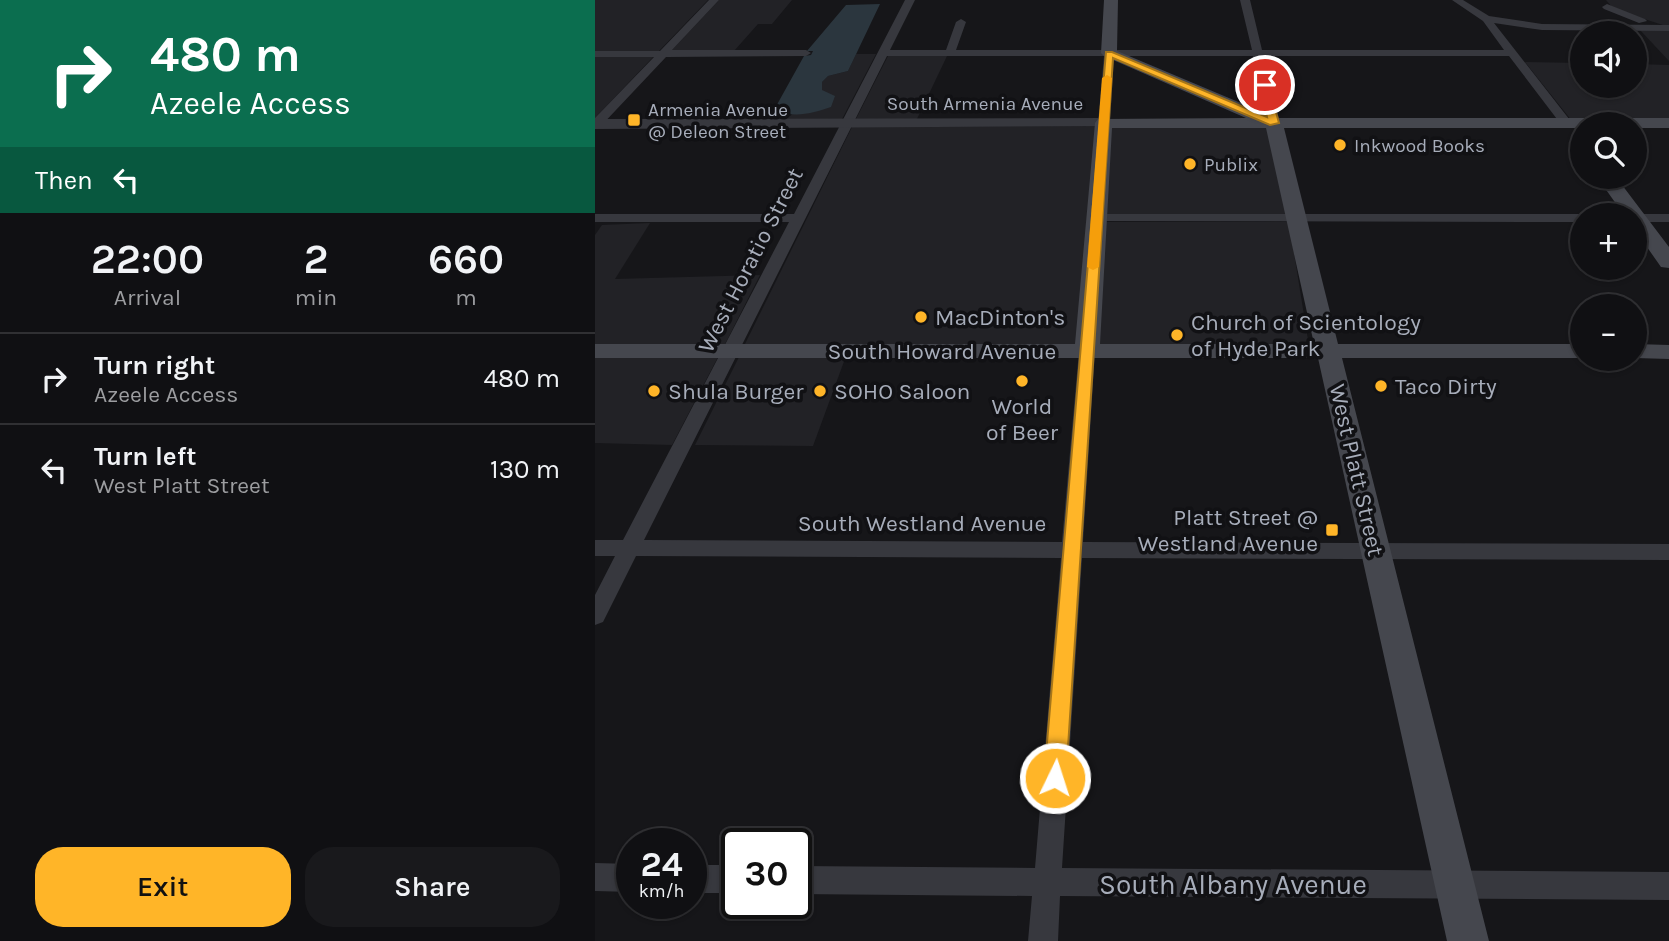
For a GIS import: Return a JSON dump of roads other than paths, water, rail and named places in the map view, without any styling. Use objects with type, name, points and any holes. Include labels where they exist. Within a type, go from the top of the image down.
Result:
[{"type":"main road","points":[[1111,0],[1109,53],[1274,123]]},
{"type":"main road","name":"West Platt Street","points":[[1274,123],[1468,941]]},
{"type":"main road","name":"South Armenia Avenue","points":[[1104,124],[1669,123]]},
{"type":"main road","points":[[1087,351],[1104,124]]},
{"type":"main road","points":[[1567,124],[1570,128]]},
{"type":"main road","points":[[1647,233],[1669,262]]},
{"type":"main road","name":"South Howard Avenue","points":[[595,351],[1570,351]]},
{"type":"main road","points":[[1647,351],[1669,352]]},
{"type":"street","points":[[595,124],[714,0]]},
{"type":"street","name":"West Horatio Street","points":[[595,616],[910,0]]},
{"type":"street","name":"West Platt Street","points":[[1245,0],[1274,123]]},
{"type":"street","points":[[1457,0],[1486,19],[1567,124]]},
{"type":"street","points":[[1598,21],[1606,15],[1604,4]]},
{"type":"street","points":[[1604,4],[1664,28]]},
{"type":"street","points":[[1486,19],[1542,27],[1570,26]]},
{"type":"street","points":[[950,53],[961,22]]},
{"type":"street","points":[[1501,40],[1542,27]]},
{"type":"street","points":[[595,54],[806,53]]},
{"type":"street","points":[[883,53],[1511,53]]},
{"type":"street","points":[[1104,124],[1109,53]]},
{"type":"street","name":"South Armenia Avenue","points":[[595,124],[1104,124]]},
{"type":"street","points":[[595,218],[798,218]]},
{"type":"street","points":[[1097,218],[1570,218]]},
{"type":"street","points":[[1647,218],[1669,218]]},
{"type":"street","points":[[1043,941],[1087,351]]},
{"type":"street","name":"South Westland Avenue","points":[[595,548],[1669,552]]},
{"type":"street","points":[[595,877],[616,878]]},
{"type":"street","name":"South Albany Avenue","points":[[812,880],[1047,884],[1669,886]]},
{"type":"place","name":"Armenia Avenue @ Deleon Street","points":[[634,120]]},
{"type":"place","name":"Inkwood Books","points":[[1340,145]]},
{"type":"place","name":"Publix","points":[[1190,164]]},
{"type":"place","name":"MacDinton's","points":[[921,317]]},
{"type":"place","name":"Church of Scientology of Hyde Park","points":[[1177,335]]},
{"type":"place","name":"World of Beer","points":[[1022,381]]},
{"type":"place","name":"Taco Dirty","points":[[1381,386]]},
{"type":"place","name":"Shula Burger","points":[[654,391]]},
{"type":"place","name":"SOHO Saloon","points":[[820,391]]},
{"type":"place","name":"Platt Street @ Westland Avenue","points":[[1332,530]]}]
